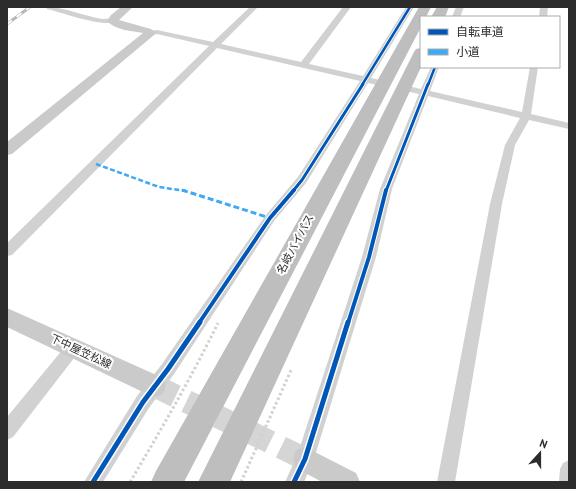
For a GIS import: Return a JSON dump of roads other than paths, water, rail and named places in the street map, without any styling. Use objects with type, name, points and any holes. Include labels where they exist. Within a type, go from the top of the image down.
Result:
[{"type":"highway","name":"名岐バイパス","points":[[167,482],[374,82],[425,7]]},
{"type":"highway","points":[[438,16],[443,7]]},
{"type":"highway","points":[[214,482],[414,91],[420,58]]},
{"type":"street","points":[[50,7],[102,20],[112,21],[150,33],[157,32],[374,82]]},
{"type":"street","points":[[7,251],[254,7]]},
{"type":"street","points":[[303,65],[347,7]]},
{"type":"street","points":[[93,482],[143,402],[270,218],[302,180],[374,82],[410,7]]},
{"type":"street","points":[[112,21],[122,9]]},
{"type":"street","points":[[7,150],[150,33]]},
{"type":"street","points":[[294,482],[305,459],[369,257],[386,189],[414,91],[433,68]]},
{"type":"street","points":[[446,482],[496,204],[510,145],[526,116],[534,68]]},
{"type":"street","points":[[414,91],[569,126]]},
{"type":"street","name":"下中屋笠松線","points":[[7,317],[155,386]]},
{"type":"street","points":[[7,431],[73,348]]},
{"type":"street","points":[[305,459],[347,482]]},
{"type":"street","points":[[568,482],[569,470]]},
{"type":"tunnel","points":[[155,386],[305,459]]},
{"type":"railway","points":[[7,24],[30,7]]}]
